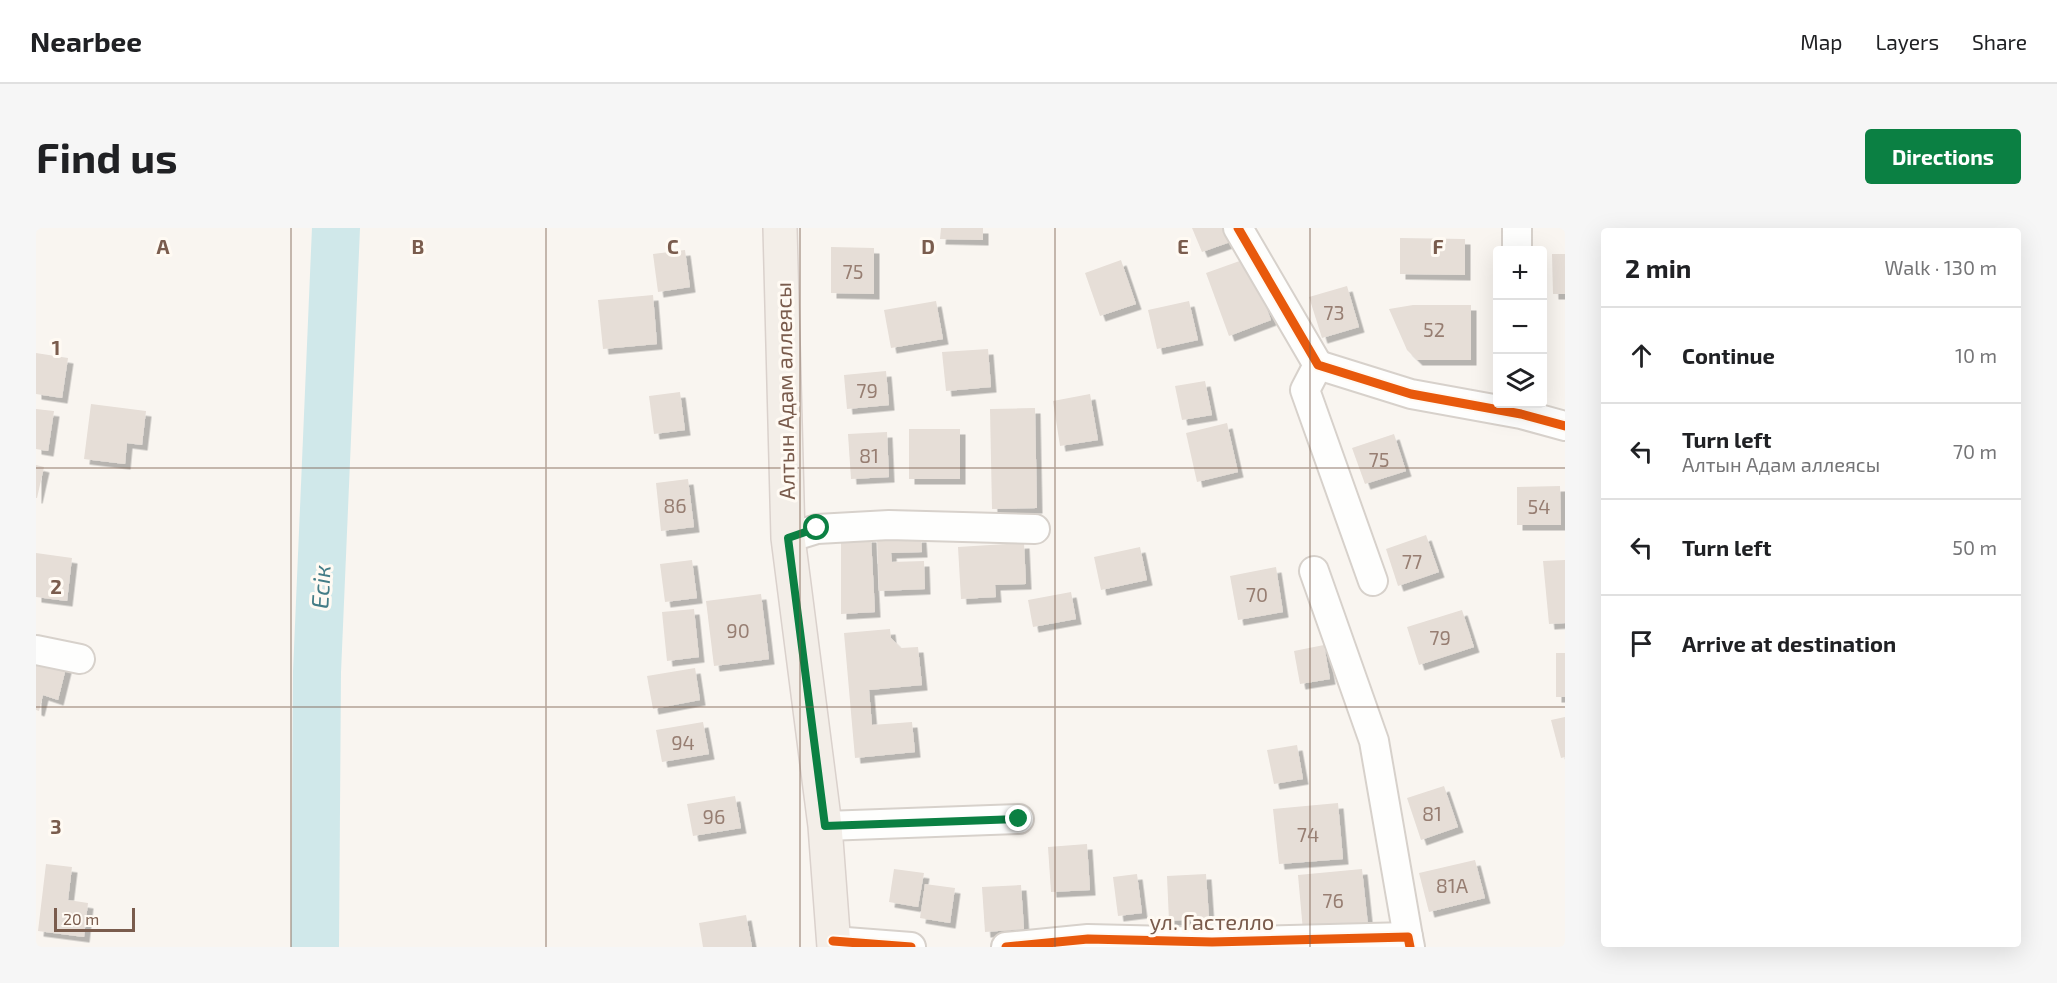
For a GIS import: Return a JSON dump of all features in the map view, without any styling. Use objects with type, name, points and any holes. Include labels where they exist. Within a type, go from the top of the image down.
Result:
[{"type":"main road","name":"Алтын Адам аллеясы","points":[[780,228],[788,538],[825,826],[833,944]]},
{"type":"street","points":[[1238,228],[1318,365],[1411,394],[1521,409],[1565,426]]},
{"type":"street","points":[[1516,228],[1517,246]]},
{"type":"street","points":[[1318,365],[1305,390],[1373,581]]},
{"type":"street","points":[[788,538],[817,528],[890,525],[1035,529]]},
{"type":"street","points":[[1314,571],[1374,741],[1409,942]]},
{"type":"street","points":[[36,650],[80,659]]},
{"type":"street","points":[[825,826],[1019,819]]},
{"type":"street","name":"ул. Гастелло","points":[[1006,947],[1088,939],[1212,942],[1409,942]]},
{"type":"street","points":[[833,944],[911,947]]},
{"type":"building","points":[[941,228],[983,228],[983,240],[940,239]]},
{"type":"building","points":[[1192,228],[1228,228],[1233,241],[1202,252]]},
{"type":"building","points":[[1400,238],[1465,239],[1465,275],[1400,274]]},
{"type":"building","points":[[831,247],[874,248],[874,294],[831,293]]},
{"type":"building","points":[[685,250],[690,287],[658,292],[653,254]]},
{"type":"building","points":[[1552,254],[1565,254],[1565,294],[1553,294]]},
{"type":"building","points":[[1248,258],[1271,320],[1229,336],[1206,273]]},
{"type":"building","points":[[1121,260],[1136,304],[1100,316],[1085,273]]},
{"type":"building","points":[[1347,286],[1359,327],[1322,338],[1309,297]]},
{"type":"building","points":[[653,295],[657,344],[603,349],[598,300]]},
{"type":"building","points":[[936,301],[943,339],[891,348],[884,310]]},
{"type":"building","points":[[1189,301],[1198,340],[1157,349],[1148,310]]},
{"type":"building","points":[[1413,305],[1471,305],[1471,360],[1417,360],[1407,350],[1389,309]]},
{"type":"building","points":[[988,349],[991,387],[946,391],[942,352]]},
{"type":"building","points":[[36,353],[68,358],[62,398],[36,394]]},
{"type":"building","points":[[886,371],[889,405],[847,409],[844,375]]},
{"type":"building","points":[[1205,381],[1212,415],[1182,420],[1175,386]]},
{"type":"building","points":[[680,392],[685,430],[654,434],[649,396]]},
{"type":"building","points":[[1090,394],[1098,440],[1060,446],[1053,401]]},
{"type":"building","points":[[91,404],[146,411],[142,445],[127,443],[125,464],[84,459]]},
{"type":"building","points":[[1035,408],[1037,508],[992,509],[990,409]]},
{"type":"building","points":[[36,409],[54,411],[48,451],[36,449]]},
{"type":"building","points":[[1227,423],[1238,472],[1197,482],[1186,433]]},
{"type":"building","points":[[909,429],[960,429],[960,479],[909,479]]},
{"type":"building","points":[[887,432],[889,477],[851,479],[848,434]]},
{"type":"building","points":[[1394,434],[1406,471],[1365,484],[1352,448]]},
{"type":"building","points":[[36,465],[44,467],[37,498],[36,498]]},
{"type":"building","points":[[688,479],[694,527],[661,531],[656,483]]},
{"type":"building","points":[[1560,486],[1561,525],[1517,525],[1517,487]]},
{"type":"building","points":[[1426,535],[1439,572],[1398,586],[1386,549]]},
{"type":"building","points":[[841,536],[871,537],[875,612],[841,614]]},
{"type":"building","points":[[921,537],[922,552],[891,553],[892,562],[924,561],[925,589],[879,591],[877,538]]},
{"type":"building","points":[[1024,543],[1026,584],[995,585],[996,597],[961,599],[958,547]]},
{"type":"building","points":[[1140,547],[1147,580],[1101,590],[1094,557]]},
{"type":"building","points":[[36,553],[72,558],[67,601],[36,597]]},
{"type":"building","points":[[692,560],[697,598],[665,602],[660,564]]},
{"type":"building","points":[[1565,560],[1565,623],[1549,624],[1543,561]]},
{"type":"building","points":[[1276,567],[1283,612],[1238,620],[1230,576]]},
{"type":"building","points":[[1071,592],[1076,619],[1033,627],[1028,600]]},
{"type":"building","points":[[761,594],[769,659],[714,666],[706,601]]},
{"type":"building","points":[[694,609],[699,657],[667,661],[662,612]]},
{"type":"building","points":[[1462,610],[1474,647],[1419,665],[1407,627]]},
{"type":"building","points":[[890,629],[891,638],[901,648],[918,647],[922,685],[869,690],[872,725],[912,722],[915,752],[855,758],[844,633]]},
{"type":"building","points":[[1324,645],[1330,679],[1300,684],[1294,651]]},
{"type":"building","points":[[1556,653],[1565,653],[1565,697],[1556,697]]},
{"type":"building","points":[[36,655],[67,664],[58,700],[43,695],[39,711],[36,710]]},
{"type":"building","points":[[695,668],[700,700],[653,709],[647,676]]},
{"type":"building","points":[[1565,717],[1565,757],[1561,758],[1551,720]]},
{"type":"building","points":[[703,722],[709,754],[662,762],[656,730]]},
{"type":"building","points":[[1297,745],[1303,779],[1274,784],[1267,750]]},
{"type":"building","points":[[1444,786],[1458,827],[1421,840],[1407,798]]},
{"type":"building","points":[[735,796],[741,828],[693,836],[687,804]]},
{"type":"building","points":[[1338,803],[1343,859],[1279,864],[1273,809]]},
{"type":"building","points":[[1087,844],[1090,890],[1051,892],[1048,847]]},
{"type":"building","points":[[1475,860],[1485,898],[1429,912],[1419,873]]},
{"type":"building","points":[[46,864],[72,867],[68,900],[88,903],[84,937],[38,931]]},
{"type":"building","points":[[894,869],[924,873],[918,907],[889,902]]},
{"type":"building","points":[[1362,869],[1368,925],[1303,931],[1298,875]]},
{"type":"building","points":[[1137,874],[1142,913],[1118,916],[1113,877]]},
{"type":"building","points":[[1206,874],[1209,918],[1169,921],[1167,876]]},
{"type":"building","points":[[925,884],[955,888],[950,923],[920,918]]},
{"type":"building","points":[[1021,885],[1024,929],[985,932],[982,887]]},
{"type":"building","points":[[746,915],[752,947],[703,947],[699,923]]},
{"type":"waterway","name":"Есік","points":[[315,947],[317,672],[336,228]]},
{"type":"cycle path","points":[[1238,228],[1318,365],[1411,394],[1521,414],[1565,426]]},
{"type":"cycle path","points":[[1006,947],[1088,939],[1212,942],[1408,937],[1410,947]]},
{"type":"cycle path","points":[[833,941],[911,947]]},
{"type":"route","points":[[817,528],[788,538],[825,826],[1019,819]]}]
